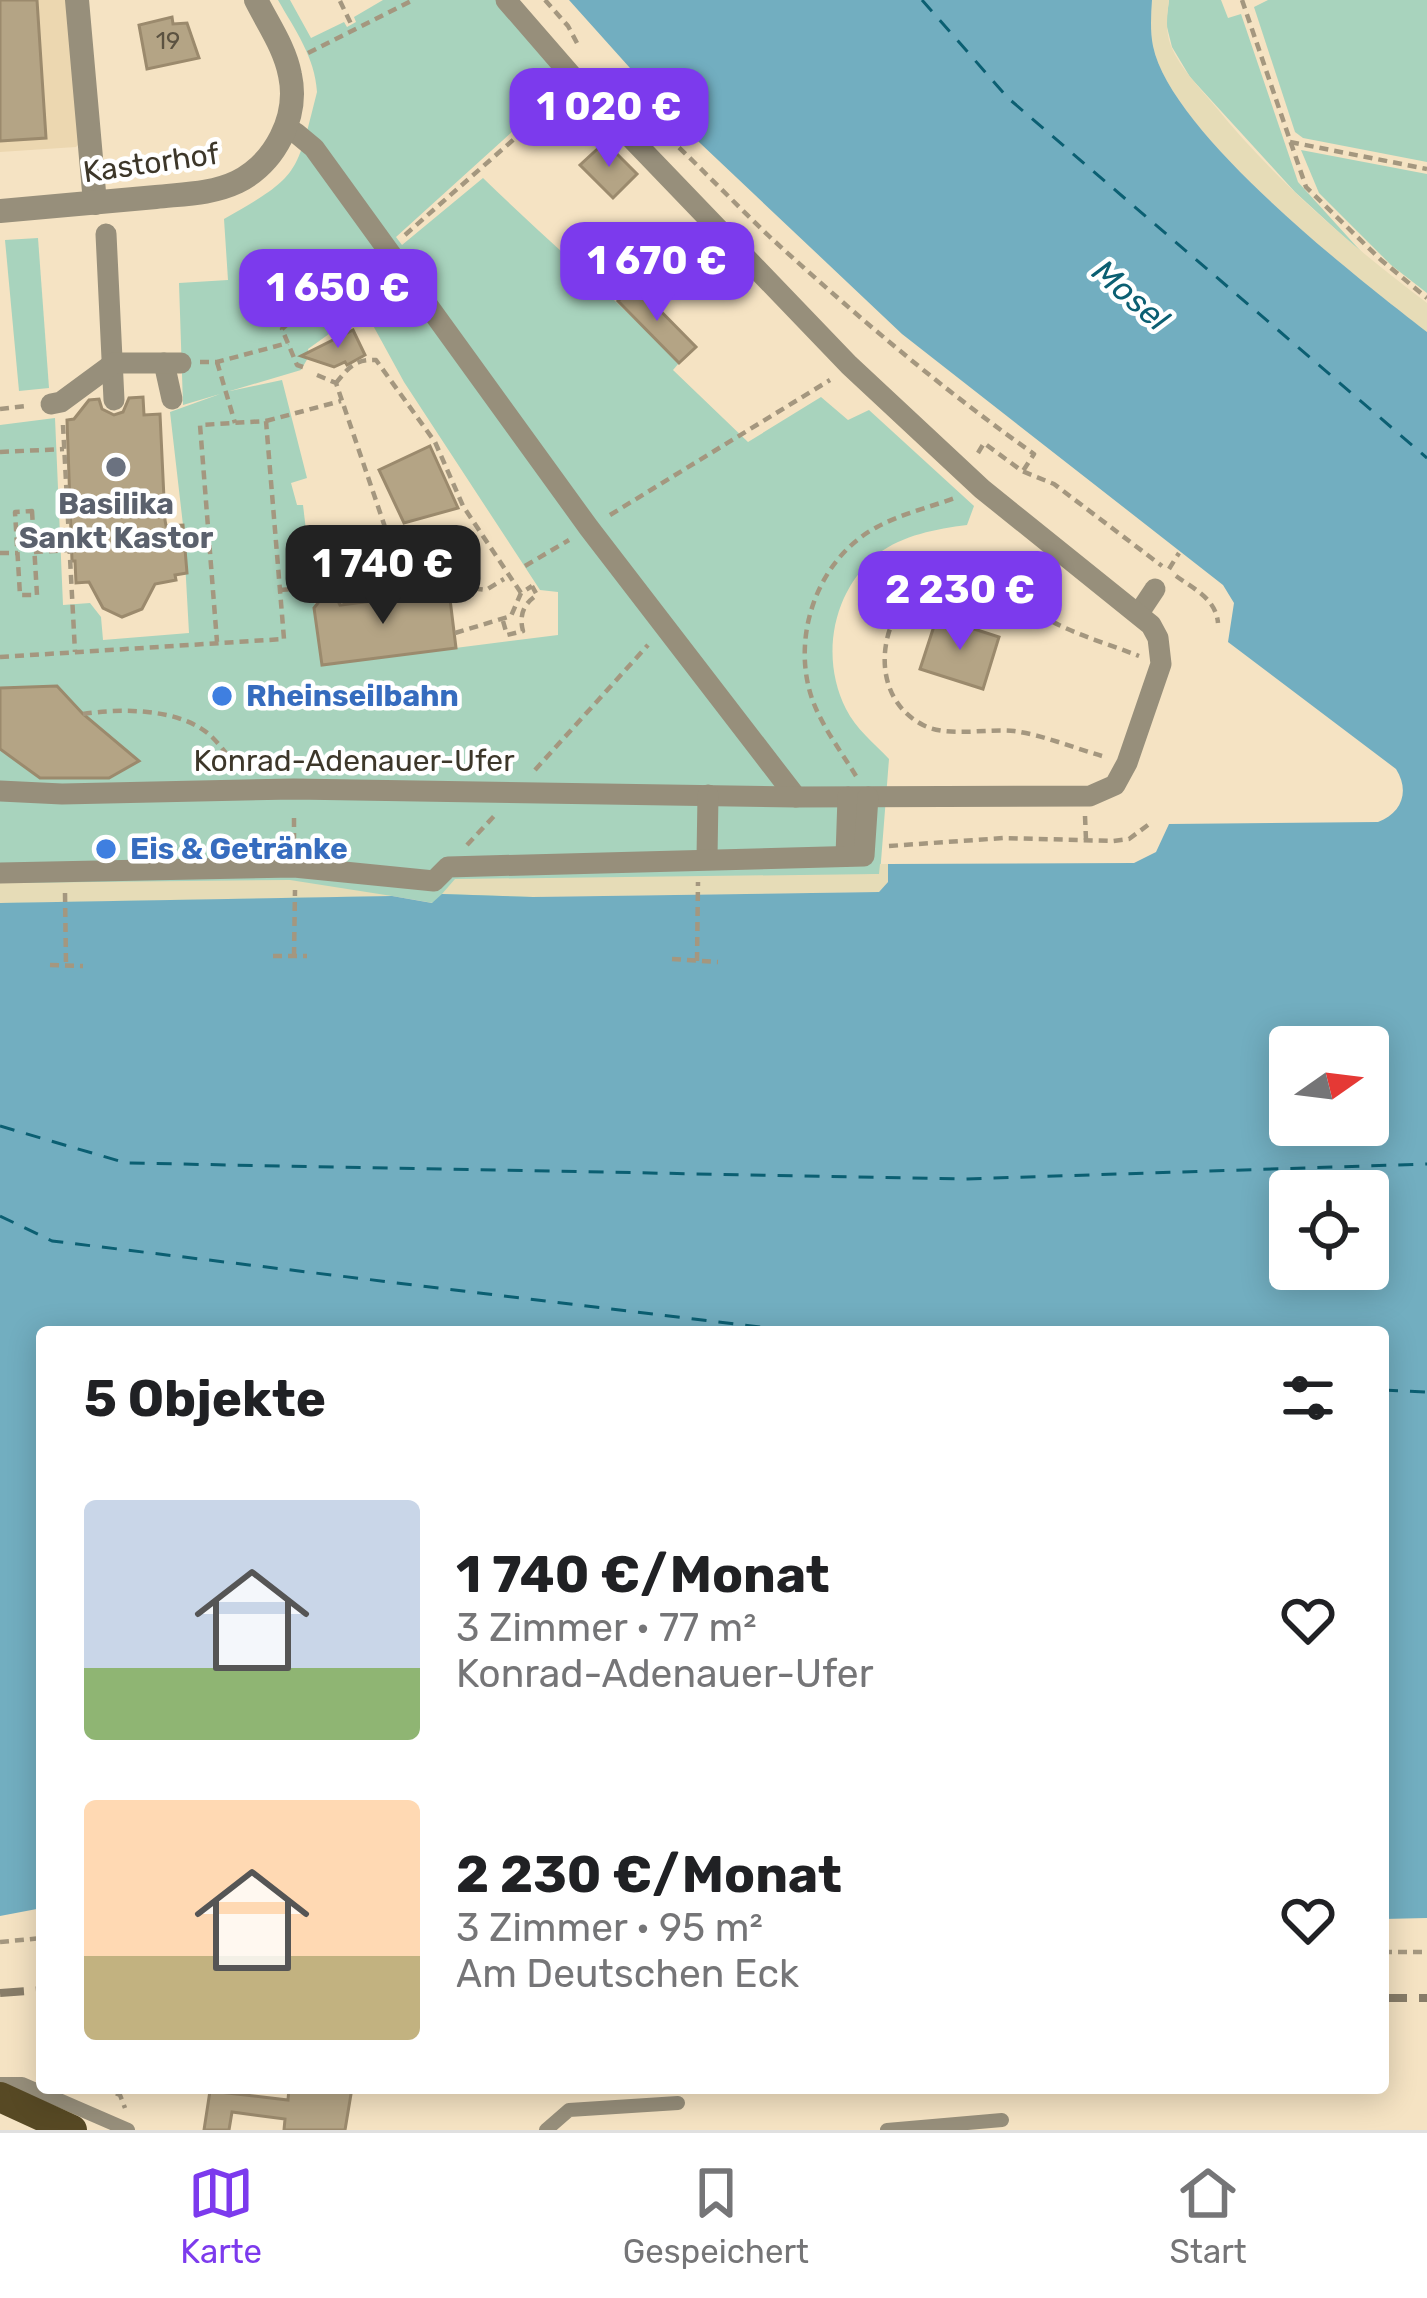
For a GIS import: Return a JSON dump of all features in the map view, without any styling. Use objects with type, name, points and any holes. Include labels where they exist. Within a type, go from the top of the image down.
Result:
[{"type":"main road","points":[[0,2097],[70,2129]]},
{"type":"street","points":[[77,0],[95,203]]},
{"type":"street","points":[[256,0],[292,80],[290,131],[314,148],[589,528],[796,797]]},
{"type":"street","points":[[506,0],[578,83],[849,365],[982,489],[1139,613],[1159,638],[1161,664],[1127,763],[1115,785],[1086,806]]},
{"type":"street","name":"Kastorhof","points":[[0,211],[201,192],[236,183],[290,131]]},
{"type":"street","points":[[106,234],[114,400]]},
{"type":"street","points":[[56,403],[114,363],[173,363],[172,399]]},
{"type":"street","points":[[1139,613],[1155,589]]},
{"type":"street","name":"Konrad-Adenauer-Ufer","points":[[0,791],[516,791],[858,796],[1086,806]]},
{"type":"street","points":[[703,858],[708,795]]},
{"type":"street","points":[[0,873],[294,873],[434,881],[448,867],[846,856],[858,796]]},
{"type":"lane","points":[[0,2084],[36,2089]]},
{"type":"lane","points":[[51,2094],[128,2130]]},
{"type":"lane","points":[[546,2130],[568,2110],[678,2103]]},
{"type":"lane","points":[[886,2130],[1002,2120]]},
{"type":"path","points":[[303,56],[413,0]]},
{"type":"path","points":[[545,0],[568,26],[579,49]]},
{"type":"path","points":[[340,1],[354,30]]},
{"type":"path","points":[[1246,2],[1306,187],[1427,298]]},
{"type":"path","points":[[303,367],[297,364],[282,329],[578,83]]},
{"type":"path","points":[[636,106],[802,265],[1034,454],[1022,471]]},
{"type":"path","points":[[1290,142],[1427,169]]},
{"type":"path","points":[[173,363],[218,362],[288,343]]},
{"type":"path","points":[[336,383],[350,365],[376,361],[434,442],[463,506],[521,592]]},
{"type":"path","points":[[218,362],[235,423]]},
{"type":"path","points":[[525,566],[813,392],[849,365]]},
{"type":"path","points":[[317,375],[336,383]]},
{"type":"path","points":[[336,383],[403,580]]},
{"type":"path","points":[[217,642],[200,425],[266,421],[341,401]]},
{"type":"path","points":[[0,409],[56,403],[70,514],[75,652]]},
{"type":"path","points":[[0,657],[284,639],[266,421]]},
{"type":"path","points":[[984,443],[1022,471],[1054,484],[1208,599],[1218,623]]},
{"type":"path","points":[[0,452],[64,449]]},
{"type":"path","points":[[858,796],[814,706],[806,677],[804,636],[819,585],[842,553],[874,528],[982,489]]},
{"type":"path","points":[[32,511],[34,552],[37,595],[20,596],[15,512],[32,511]]},
{"type":"path","points":[[34,552],[68,550]]},
{"type":"path","points":[[0,554],[17,553]]},
{"type":"path","points":[[1171,566],[1179,553]]},
{"type":"path","points":[[1127,763],[1016,731],[928,728],[912,718],[890,687],[883,650],[887,631],[895,614],[922,586],[939,579],[977,576],[1055,623],[1161,664]]},
{"type":"path","points":[[280,590],[403,580],[486,590],[504,579]]},
{"type":"path","points":[[454,633],[511,616],[521,592],[532,586],[537,595],[527,601],[520,619],[523,632],[507,635],[503,620]]},
{"type":"path","points":[[448,867],[664,627]]},
{"type":"path","points":[[83,714],[121,708],[166,715],[209,733],[256,790]]},
{"type":"path","points":[[294,789],[294,956]]},
{"type":"path","points":[[1086,806],[1086,840]]},
{"type":"path","points":[[881,846],[1004,838],[1129,839],[1148,825]]},
{"type":"path","points":[[697,961],[703,858]]},
{"type":"path","points":[[65,880],[66,965]]},
{"type":"path","points":[[273,956],[308,956]]},
{"type":"path","points":[[672,959],[718,962]]},
{"type":"path","points":[[50,965],[82,966]]},
{"type":"path","points":[[0,1942],[36,1939]]},
{"type":"path","points":[[1389,1952],[1427,1952]]},
{"type":"shaded area","points":[[0,0],[70,0],[83,140],[76,147],[0,152]]},
{"type":"green space","points":[[278,0],[290,0],[311,38],[344,22],[347,27],[356,22],[354,17],[383,0],[498,0],[567,82],[396,237],[402,245],[483,178],[679,363],[673,370],[748,442],[821,397],[848,420],[869,410],[974,506],[967,525],[909,538],[878,554],[850,587],[835,626],[834,668],[846,709],[889,759],[880,874],[433,903],[392,896],[0,903],[0,425],[55,418],[63,605],[90,603],[101,617],[103,640],[189,633],[170,412],[220,394],[183,405],[179,283],[228,280],[224,219],[281,182],[304,141],[317,92],[315,79],[308,55]],"holes":[[[364,309],[404,382],[540,590],[558,592],[558,635],[322,665],[303,505],[297,505],[291,483],[307,478],[282,380],[230,391],[301,370],[308,349]]]},
{"type":"green space","points":[[1169,0],[1221,0],[1228,18],[1241,14],[1298,182],[1367,258],[1295,192],[1190,77],[1172,47],[1166,23]]},
{"type":"green space","points":[[1268,0],[1427,0],[1427,162],[1303,138],[1295,132],[1254,7]]},
{"type":"green space","points":[[1301,150],[1427,174],[1427,293],[1391,265],[1319,193]]},
{"type":"green space","points":[[38,238],[49,388],[19,391],[5,240]]},
{"type":"sand","points":[[1152,0],[1169,0],[1169,40],[1197,85],[1289,186],[1427,303],[1427,332],[1270,201],[1193,120],[1167,81],[1153,46]]},
{"type":"sand","points":[[880,864],[888,864],[888,882],[879,892],[442,894],[455,879],[879,874]]},
{"type":"sand","points":[[290,880],[392,896],[0,903],[0,883]]},
{"type":"water","name":"Mosel","points":[[569,0],[1152,0],[1153,46],[1167,81],[1193,120],[1270,201],[1427,332],[1427,1918],[1389,1919],[1389,1326],[36,1326],[36,1909],[0,1916],[0,903],[392,896],[432,903],[442,894],[879,892],[888,882],[888,864],[1134,863],[1156,852],[1169,824],[1378,822],[1393,813],[1403,793],[1396,769],[1228,642],[1234,603],[1223,585],[902,334],[682,126]]},
{"type":"building","points":[[0,0],[37,0],[46,138],[0,141]]},
{"type":"building","points":[[172,17],[173,24],[187,23],[199,58],[147,69],[139,25]]},
{"type":"building","points":[[605,142],[637,174],[613,198],[580,165]]},
{"type":"building","points":[[635,285],[696,347],[679,363],[618,301]]},
{"type":"building","points":[[353,330],[365,355],[347,365],[334,367],[301,356]]},
{"type":"building","name":"Basilika Sankt Kastor","points":[[143,397],[144,415],[160,414],[166,526],[183,525],[187,573],[155,584],[142,609],[122,617],[103,608],[89,582],[76,583],[67,420],[74,419],[89,400],[99,399],[102,409],[114,415],[123,412],[129,398]]},
{"type":"building","points":[[430,446],[458,508],[404,523],[379,470]]},
{"type":"building","points":[[331,586],[340,605],[449,591],[456,648],[322,665],[314,608]]},
{"type":"building","points":[[937,617],[999,637],[983,689],[920,669]]},
{"type":"building","points":[[57,686],[139,761],[109,778],[40,778],[0,749],[0,688]]},
{"type":"building","points":[[210,2094],[288,2100],[288,2094],[351,2094],[345,2130],[284,2130],[285,2119],[232,2112],[229,2130],[204,2130]]},
{"type":"ferry route","points":[[922,0],[1008,98],[1427,458]]},
{"type":"ferry route","points":[[0,1126],[126,1163],[965,1179],[1427,1164]]},
{"type":"ferry route","points":[[0,1216],[52,1241],[752,1326]]},
{"type":"ferry route","points":[[1389,1390],[1427,1392]]},
{"type":"railway","points":[[0,1993],[36,1990]]},
{"type":"railway","points":[[1389,1998],[1427,1998]]},
{"type":"place","name":"Basilika Sankt Kastor","points":[[116,467]]},
{"type":"place","name":"Rheinseilbahn","points":[[222,696]]},
{"type":"place","name":"Eis & Getränke","points":[[106,849]]}]
